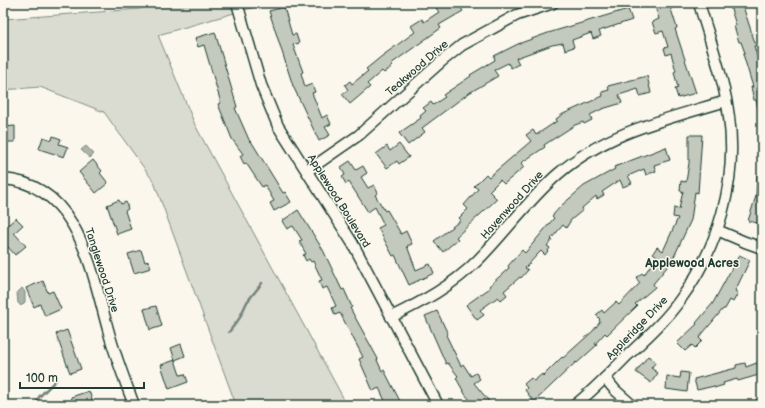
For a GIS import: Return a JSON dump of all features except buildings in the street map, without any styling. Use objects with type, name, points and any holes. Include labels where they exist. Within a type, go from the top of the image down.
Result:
[{"type":"street","name":"Applewood Boulevard","points":[[237,3],[269,107],[281,131],[353,244],[438,405]]},
{"type":"street","name":"Teakwood Drive","points":[[307,171],[359,135],[462,45],[518,15],[553,3]]},
{"type":"street","name":"Appleridge Drive","points":[[575,405],[659,325],[680,300],[702,265],[717,230],[725,201],[730,166],[730,130],[723,84],[699,3]]},
{"type":"street","name":"Havenwood Drive","points":[[391,317],[431,296],[464,273],[486,251],[538,192],[558,174],[582,156],[627,132],[726,100]]},
{"type":"street","name":"Tanglewood Drive","points":[[3,179],[20,182],[47,196],[63,210],[72,222],[88,258],[110,338],[134,405]]},
{"type":"street","points":[[717,230],[762,248]]},
{"type":"street","points":[[605,378],[615,390],[632,405]]},
{"type":"shaded area","points":[[159,3],[269,3],[158,35],[195,125],[347,405],[236,405],[154,182],[104,112],[40,87],[3,90],[3,19],[139,9]]},
{"type":"shaded area","points":[[86,146],[94,154],[90,158],[81,150]]},
{"type":"shaded area","points":[[22,288],[25,292],[25,302],[21,306],[18,303],[17,293]]},
{"type":"waterway","points":[[229,332],[239,319],[247,302],[262,283]]},
{"type":"waterway","points":[[36,405],[39,397],[56,380]]},
{"type":"district","name":"Applewood Acres","points":[[692,263]]}]
